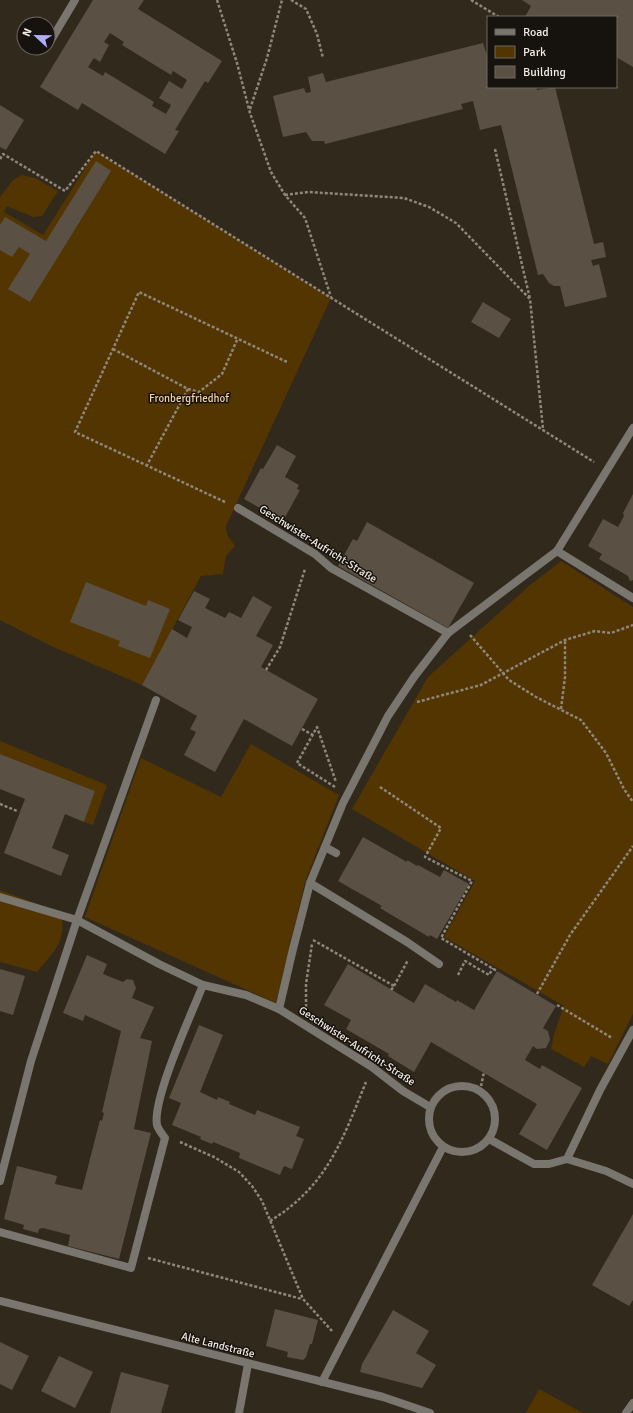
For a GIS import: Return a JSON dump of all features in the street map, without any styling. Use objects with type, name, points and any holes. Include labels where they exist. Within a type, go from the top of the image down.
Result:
[{"type":"street","points":[[56,32],[75,0]]},
{"type":"street","points":[[279,1009],[310,883],[345,799],[394,708],[448,632],[557,550],[608,471],[633,428]]},
{"type":"street","name":"Geschwister-Aufricht-Straße","points":[[238,508],[315,554],[331,568],[448,632]]},
{"type":"street","points":[[557,550],[633,598]]},
{"type":"street","points":[[0,1181],[31,1061],[77,920],[156,700]]},
{"type":"street","points":[[325,847],[336,853]]},
{"type":"street","points":[[310,883],[439,964]]},
{"type":"street","name":"Geschwister-Aufricht-Straße","points":[[0,897],[77,920],[159,964],[203,984],[246,995],[279,1009],[372,1067],[403,1091],[430,1107]]},
{"type":"street","points":[[0,1232],[130,1268],[165,1138],[157,1126],[157,1108],[162,1088],[203,984]]},
{"type":"street","points":[[567,1159],[633,1030]]},
{"type":"street","points":[[466,1086],[480,1091],[488,1098],[494,1107],[496,1118],[494,1129],[489,1139],[477,1149],[463,1153],[452,1152],[443,1147],[435,1140],[430,1129],[428,1118],[430,1107],[443,1092],[451,1087],[466,1086]]},
{"type":"street","points":[[489,1139],[534,1164],[549,1164],[567,1159],[606,1171],[633,1184]]},
{"type":"street","points":[[322,1382],[443,1147]]},
{"type":"street","name":"Alte Landstraße","points":[[0,1301],[382,1397],[430,1413]]},
{"type":"street","points":[[239,1413],[248,1364]]},
{"type":"street","points":[[626,1413],[633,1404]]},
{"type":"path","points":[[217,0],[250,110],[271,172],[285,195],[304,218],[331,298]]},
{"type":"path","points":[[250,110],[267,58],[282,0]]},
{"type":"path","points":[[291,0],[306,8],[317,34],[323,58]]},
{"type":"path","points":[[471,0],[497,16]]},
{"type":"path","points":[[495,149],[530,299],[543,429]]},
{"type":"path","points":[[0,159],[3,154],[65,191],[96,151],[608,471]]},
{"type":"path","points":[[285,195],[308,192],[390,196],[404,198],[429,207],[456,223],[530,299]]},
{"type":"path","points":[[238,508],[75,432],[138,292],[237,340],[287,362]]},
{"type":"path","points":[[113,349],[188,389],[199,392],[222,374],[237,340]]},
{"type":"path","points":[[147,465],[188,389]]},
{"type":"path","points":[[266,670],[280,647],[305,569]]},
{"type":"path","points":[[460,624],[509,680],[536,697],[581,720],[606,753],[624,790],[633,802]]},
{"type":"path","points":[[394,708],[481,685],[565,640],[595,631],[612,633],[633,625]]},
{"type":"path","points":[[561,709],[565,677],[565,640]]},
{"type":"path","points":[[317,727],[339,789],[297,764],[313,735],[317,727]]},
{"type":"path","points":[[302,729],[313,735]]},
{"type":"path","points":[[380,787],[441,828],[425,857],[472,882],[441,938],[497,971]]},
{"type":"path","points":[[0,804],[17,811]]},
{"type":"path","points":[[537,994],[570,935],[633,846]]},
{"type":"path","points":[[306,1026],[306,984],[314,932]]},
{"type":"path","points":[[313,940],[394,986]]},
{"type":"path","points":[[391,990],[415,948]]},
{"type":"path","points":[[458,975],[465,961],[489,975],[493,968]]},
{"type":"path","points":[[557,1005],[624,1045]]},
{"type":"path","points":[[270,1221],[287,1211],[318,1181],[343,1140],[372,1067]]},
{"type":"path","points":[[480,1091],[484,1072]]},
{"type":"path","points":[[165,1138],[189,1144],[239,1172],[262,1201],[303,1299],[342,1341]]},
{"type":"path","points":[[134,1254],[303,1299]]},
{"type":"green space","name":"Fronbergfriedhof","points":[[96,151],[331,298],[226,526],[227,535],[235,546],[226,556],[223,574],[201,576],[142,685],[51,646],[0,620],[0,197],[13,180],[22,175],[35,178],[58,191],[42,216],[33,217],[7,206],[4,212],[43,235]]},
{"type":"green space","points":[[561,561],[633,607],[633,1014],[608,1064],[591,1056],[584,1067],[551,1049],[554,1034],[564,1006],[444,937],[475,881],[352,809],[428,677],[529,586]]},
{"type":"green space","points":[[0,741],[107,785],[93,825],[84,822],[95,791],[0,754]]},
{"type":"green space","points":[[251,744],[339,795],[305,882],[276,1003],[85,917],[141,758],[221,797]]},
{"type":"green space","points":[[0,890],[61,913],[61,939],[54,952],[37,972],[0,962]]},
{"type":"green space","points":[[539,1389],[583,1413],[526,1413]]},
{"type":"building","points":[[93,0],[144,0],[138,9],[222,61],[208,83],[205,81],[175,130],[179,131],[165,154],[82,103],[78,110],[40,87]],"holes":[[[110,33],[124,42],[122,45],[171,75],[173,71],[187,80],[182,89],[169,81],[159,98],[171,105],[166,114],[152,106],[154,102],[105,72],[103,76],[88,67],[94,58],[100,62],[109,45],[104,42]]]},
{"type":"building","points":[[522,0],[633,0],[633,67],[617,58],[617,16],[526,16],[531,6]]},
{"type":"building","points":[[483,43],[487,56],[487,88],[536,88],[537,90],[555,88],[594,244],[603,242],[606,257],[591,260],[593,266],[599,264],[607,297],[565,307],[560,286],[554,286],[549,283],[543,274],[538,275],[501,125],[480,130],[473,101],[461,104],[463,109],[325,144],[324,141],[312,141],[306,132],[283,137],[273,96],[304,88],[306,93],[311,92],[308,77],[323,73],[326,82]]},
{"type":"building","points":[[0,105],[24,120],[6,150],[0,147]]},
{"type":"building","points":[[96,161],[111,171],[30,302],[8,289],[30,254],[19,247],[12,257],[0,250],[0,225],[5,217],[46,241]]},
{"type":"building","points":[[483,302],[511,319],[499,338],[471,322]]},
{"type":"building","points":[[277,445],[296,456],[285,477],[299,485],[297,489],[300,490],[283,521],[244,499],[261,468],[263,469]]},
{"type":"building","points":[[633,494],[633,580],[630,581],[628,576],[599,559],[602,554],[588,546],[603,519],[618,527],[624,516],[623,513]]},
{"type":"building","points":[[367,522],[474,583],[448,628],[338,566],[353,539],[357,541]]},
{"type":"building","points":[[86,582],[146,606],[148,600],[170,609],[150,658],[118,646],[120,641],[70,622]]},
{"type":"building","points":[[194,591],[210,599],[205,608],[225,618],[229,612],[241,618],[253,596],[272,607],[256,636],[273,645],[261,667],[318,699],[292,746],[244,719],[215,772],[184,755],[196,732],[190,729],[197,716],[142,685],[172,629],[187,638],[192,627],[178,620]]},
{"type":"building","points":[[0,754],[95,791],[84,822],[65,814],[52,848],[69,855],[61,876],[4,853],[25,799],[0,789]]},
{"type":"building","points":[[363,837],[407,862],[407,860],[440,877],[444,870],[469,884],[437,939],[430,935],[429,937],[380,908],[382,906],[338,881]]},
{"type":"building","points":[[87,955],[107,964],[103,974],[123,982],[127,979],[133,980],[136,988],[132,998],[154,1007],[140,1038],[152,1041],[134,1129],[151,1133],[119,1259],[68,1246],[70,1235],[43,1228],[39,1229],[38,1233],[23,1229],[24,1225],[4,1219],[17,1166],[57,1176],[55,1184],[82,1190],[100,1120],[102,1121],[104,1113],[102,1112],[121,1031],[85,1015],[83,1021],[63,1013]]},
{"type":"building","points":[[348,964],[414,1003],[425,984],[456,1002],[457,1000],[474,1010],[497,971],[556,1006],[543,1028],[548,1031],[550,1040],[546,1048],[537,1049],[533,1046],[525,1060],[540,1069],[542,1065],[582,1088],[547,1150],[519,1134],[537,1104],[431,1042],[414,1072],[388,1056],[389,1054],[346,1029],[351,1020],[324,1005]]},
{"type":"building","points":[[0,969],[25,976],[13,1015],[0,1011]]},
{"type":"building","points":[[199,1025],[223,1035],[200,1092],[217,1100],[218,1097],[230,1102],[229,1104],[255,1115],[257,1110],[300,1127],[296,1136],[304,1139],[292,1169],[284,1166],[280,1175],[239,1158],[240,1153],[213,1142],[212,1144],[200,1139],[201,1137],[172,1125],[181,1103],[169,1098]]},
{"type":"building","points":[[633,1214],[633,1300],[629,1306],[592,1285]]},
{"type":"building","points":[[275,1309],[318,1320],[312,1344],[310,1344],[306,1357],[303,1360],[287,1357],[288,1352],[266,1346]]},
{"type":"building","points":[[393,1310],[429,1331],[416,1353],[436,1365],[422,1388],[360,1372],[362,1364]]},
{"type":"building","points":[[0,1342],[29,1356],[12,1390],[0,1384]]},
{"type":"building","points":[[59,1356],[93,1372],[75,1408],[41,1391]]},
{"type":"building","points":[[121,1372],[169,1385],[161,1413],[110,1413]]}]
